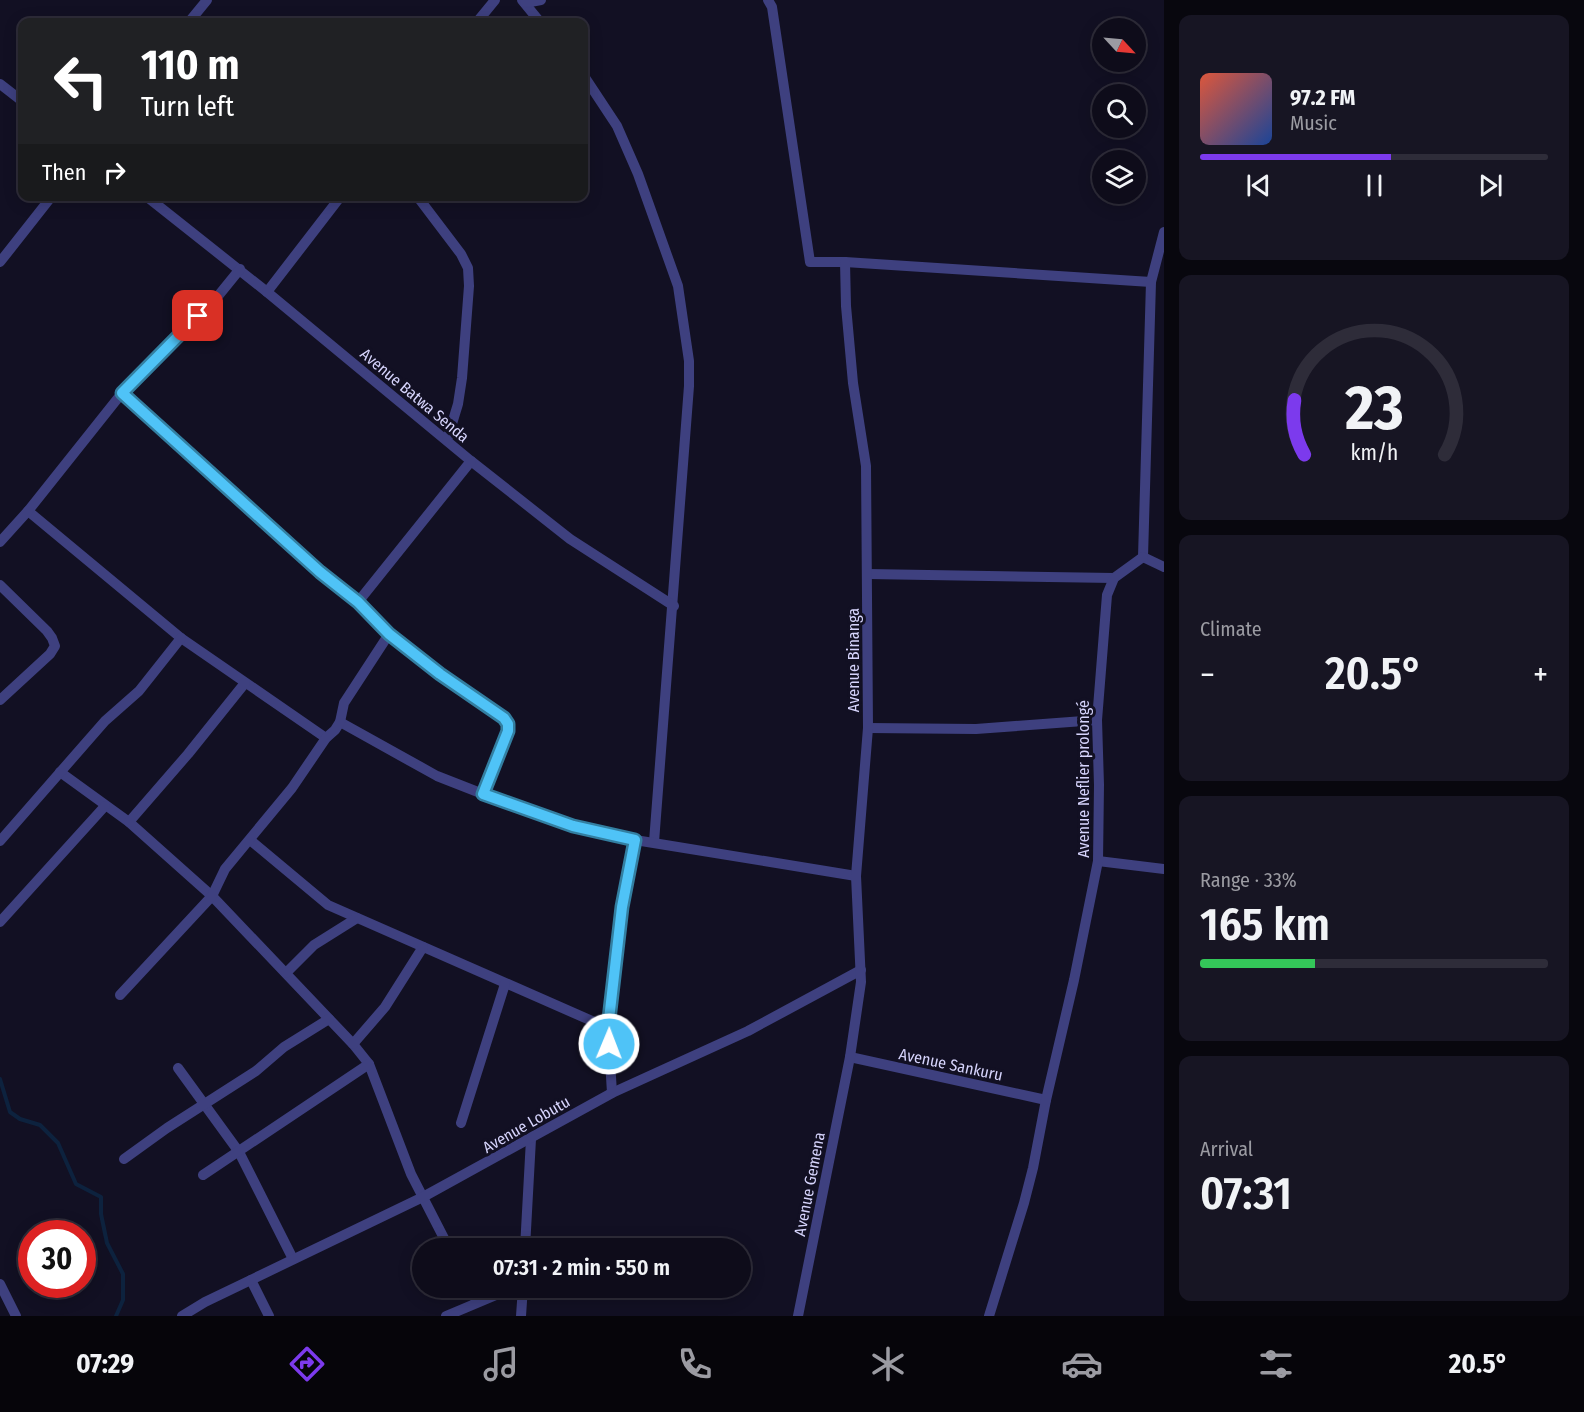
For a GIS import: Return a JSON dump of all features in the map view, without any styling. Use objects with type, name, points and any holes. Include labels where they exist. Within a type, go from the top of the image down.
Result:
[{"type":"street","points":[[192,18],[207,0]]},
{"type":"street","points":[[480,18],[495,0]]},
{"type":"street","points":[[523,1],[541,0]]},
{"type":"street","points":[[768,0],[772,7],[808,261],[1151,282]]},
{"type":"street","points":[[523,1],[537,18]]},
{"type":"street","points":[[588,82],[609,112],[628,151],[678,286],[689,362],[674,606],[654,842]]},
{"type":"street","points":[[0,84],[18,99]]},
{"type":"street","points":[[0,262],[48,201]]},
{"type":"street","name":"Avenue Batwa Senda","points":[[152,201],[240,269],[471,461],[570,539],[674,606]]},
{"type":"street","points":[[267,292],[337,201]]},
{"type":"street","points":[[421,201],[461,254],[468,268],[469,286],[462,378],[458,404],[447,440]]},
{"type":"street","points":[[1143,557],[1145,422],[1151,282],[1164,232]]},
{"type":"street","name":"Avenue Binanga","points":[[845,262],[846,306],[853,383],[866,466],[868,574],[868,728],[856,876],[861,970],[850,1057]]},
{"type":"street","points":[[0,542],[122,393],[214,301],[240,269]]},
{"type":"street","points":[[122,393],[320,572],[358,602],[389,634],[440,674],[500,714],[506,721],[508,731],[483,794]]},
{"type":"street","points":[[358,602],[471,461]]},
{"type":"street","points":[[27,511],[181,638],[326,738]]},
{"type":"street","points":[[1143,557],[1164,567]]},
{"type":"street","points":[[868,574],[1114,578],[1143,557]]},
{"type":"street","name":"Avenue Neflier prolongé","points":[[989,1316],[1024,1203],[1098,861],[1097,720],[1103,626],[1107,595],[1114,578]]},
{"type":"street","points":[[0,585],[46,631],[55,646],[0,700]]},
{"type":"street","points":[[120,995],[212,896],[225,869],[292,788],[326,738],[340,722],[344,703],[389,634]]},
{"type":"street","points":[[0,842],[105,721],[139,691],[181,638]]},
{"type":"street","points":[[129,822],[245,683]]},
{"type":"street","points":[[868,728],[976,729],[1097,720]]},
{"type":"street","points":[[340,722],[437,776],[573,826],[635,840],[856,876]]},
{"type":"street","points":[[60,772],[129,822],[212,896],[353,1044],[369,1064],[411,1174],[444,1238]]},
{"type":"street","points":[[0,922],[105,806]]},
{"type":"street","points":[[249,840],[321,900],[608,1028]]},
{"type":"street","points":[[612,1093],[608,1028],[622,907],[635,840]]},
{"type":"street","points":[[1098,861],[1164,869]]},
{"type":"street","points":[[286,973],[314,945],[357,918]]},
{"type":"street","points":[[353,1044],[385,1007],[423,947]]},
{"type":"street","name":"Avenue Lobutu","points":[[182,1316],[205,1302],[423,1197],[612,1093],[748,1031],[861,970]]},
{"type":"street","points":[[461,1123],[505,984]]},
{"type":"street","points":[[124,1159],[167,1128],[256,1071],[284,1047],[329,1019]]},
{"type":"street","name":"Avenue Sankuru","points":[[850,1057],[1046,1100]]},
{"type":"street","name":"Avenue Gemena","points":[[798,1316],[850,1057]]},
{"type":"street","points":[[203,1174],[369,1064]]},
{"type":"street","points":[[178,1068],[239,1152],[293,1259]]},
{"type":"street","points":[[526,1238],[531,1139]]},
{"type":"street","points":[[251,1280],[269,1316]]},
{"type":"street","points":[[0,1284],[16,1316]]},
{"type":"street","points":[[475,1298],[477,1302]]},
{"type":"street","points":[[446,1316],[487,1298]]},
{"type":"street","points":[[521,1316],[522,1298]]},
{"type":"waterway","points":[[0,1079],[10,1112],[20,1119],[40,1125],[58,1143],[76,1184],[101,1197],[101,1214],[107,1243],[123,1274],[123,1300],[116,1316]]},
{"type":"route","points":[[198,316],[122,393],[320,572],[358,602],[389,634],[440,674],[504,718],[508,724],[508,731],[483,794],[573,826],[635,840],[622,907],[608,1028],[609,1044]]}]
